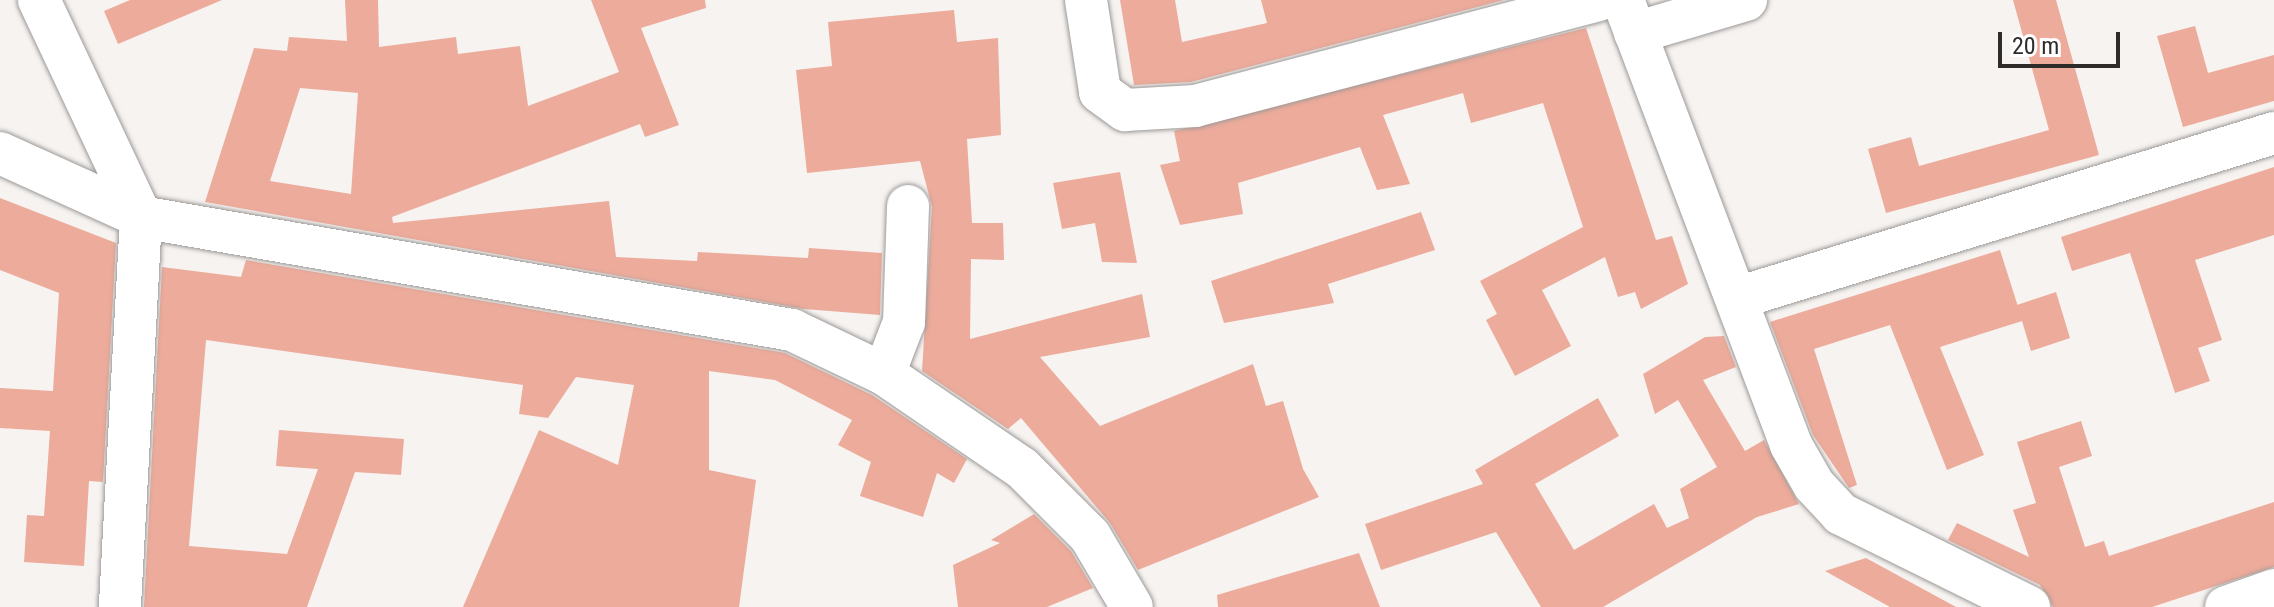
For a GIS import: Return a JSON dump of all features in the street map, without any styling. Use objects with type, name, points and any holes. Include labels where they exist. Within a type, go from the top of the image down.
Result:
[{"type":"street","points":[[39,0],[141,217],[120,607]]},
{"type":"street","points":[[1086,0],[1100,92],[1125,110],[1195,106],[1598,0]]},
{"type":"street","points":[[1746,0],[1629,17],[1791,445],[1832,504],[2029,607]]},
{"type":"street","points":[[1737,298],[2274,133]]},
{"type":"street","points":[[0,153],[141,217],[792,330],[884,374],[1022,468],[1090,536],[1132,607]]},
{"type":"street","points":[[884,374],[904,322],[908,206]]},
{"type":"street","points":[[2226,607],[2274,590]]},
{"type":"building","points":[[130,0],[222,0],[118,44],[104,11]]},
{"type":"building","points":[[345,0],[378,0],[379,47],[456,37],[458,54],[520,46],[528,106],[619,72],[591,0],[705,0],[706,8],[641,28],[679,125],[645,137],[640,124],[392,217],[393,223],[609,201],[616,257],[697,261],[698,252],[808,258],[809,248],[882,253],[880,315],[804,309],[205,202],[254,48],[287,51],[289,37],[347,41]],"holes":[[[300,88],[358,93],[351,194],[270,181]]]},
{"type":"building","points":[[1120,0],[1175,0],[1182,42],[1267,23],[1261,0],[1504,0],[1191,82],[1134,85]]},
{"type":"building","points":[[2013,0],[2056,0],[2099,155],[1886,213],[1868,149],[1911,137],[1919,166],[2049,130]]},
{"type":"building","points":[[954,10],[957,42],[998,38],[1001,135],[967,139],[972,223],[1003,223],[1004,260],[971,259],[970,339],[1142,294],[1150,337],[1040,357],[1100,426],[1253,364],[1266,406],[1283,401],[1303,469],[1319,497],[1138,570],[1110,523],[1021,418],[1008,429],[922,371],[932,207],[920,161],[807,173],[796,70],[832,66],[828,22]]},
{"type":"building","points":[[2195,26],[2208,73],[2274,55],[2274,101],[2183,127],[2157,36]]},
{"type":"building","points":[[1586,28],[1656,240],[1672,236],[1688,284],[1641,309],[1635,292],[1618,297],[1605,257],[1542,290],[1571,346],[1515,376],[1486,320],[1497,314],[1480,281],[1583,227],[1543,103],[1471,123],[1463,93],[1383,115],[1410,184],[1377,190],[1360,147],[1238,183],[1243,214],[1180,225],[1160,165],[1180,161],[1174,131]]},
{"type":"building","points":[[2274,167],[2274,235],[2195,260],[2222,340],[2198,348],[2210,381],[2175,393],[2130,253],[2072,271],[2061,237]]},
{"type":"building","points":[[1120,172],[1137,263],[1102,262],[1095,223],[1062,229],[1053,183]]},
{"type":"building","points":[[0,198],[116,243],[103,482],[89,481],[84,566],[24,562],[27,515],[44,516],[50,431],[0,428],[0,388],[53,391],[59,293],[0,270]]},
{"type":"building","points":[[1421,212],[1435,250],[1328,284],[1334,303],[1224,323],[1211,281]]},
{"type":"building","points":[[2000,250],[2017,305],[2056,292],[2070,338],[2031,351],[2022,321],[1940,347],[1984,455],[1947,470],[1890,325],[1814,349],[1857,485],[1849,488],[1813,435],[1770,322]]},
{"type":"building","points":[[246,260],[785,353],[872,395],[967,459],[954,483],[937,473],[923,517],[860,496],[871,462],[838,445],[852,420],[775,380],[709,371],[709,470],[756,480],[739,607],[463,607],[539,430],[618,465],[634,385],[576,377],[548,418],[519,414],[523,385],[206,340],[189,546],[287,554],[318,469],[276,466],[279,430],[404,439],[401,475],[355,472],[307,607],[144,607],[162,267],[241,277]]},
{"type":"building","points":[[1724,336],[1736,367],[1703,380],[1745,451],[1764,440],[1799,504],[1757,517],[1603,607],[1541,607],[1496,532],[1381,570],[1365,524],[1483,484],[1475,470],[1598,398],[1619,436],[1535,484],[1574,550],[1654,504],[1667,528],[1689,518],[1680,489],[1717,467],[1678,400],[1655,414],[1643,374],[1705,337]]},
{"type":"building","points":[[2081,421],[2092,456],[2059,467],[2085,547],[2104,541],[2109,556],[2274,502],[2274,567],[2152,607],[2053,607],[2040,585],[1948,540],[1957,523],[2029,557],[2013,510],[2036,503],[2017,442]]},
{"type":"building","points":[[1034,514],[1071,551],[1093,588],[1047,607],[958,607],[953,565],[1000,543],[991,540]]},
{"type":"building","points":[[1359,553],[1380,607],[1218,607],[1217,595]]},
{"type":"building","points":[[1866,558],[1956,607],[1890,607],[1825,571]]}]
